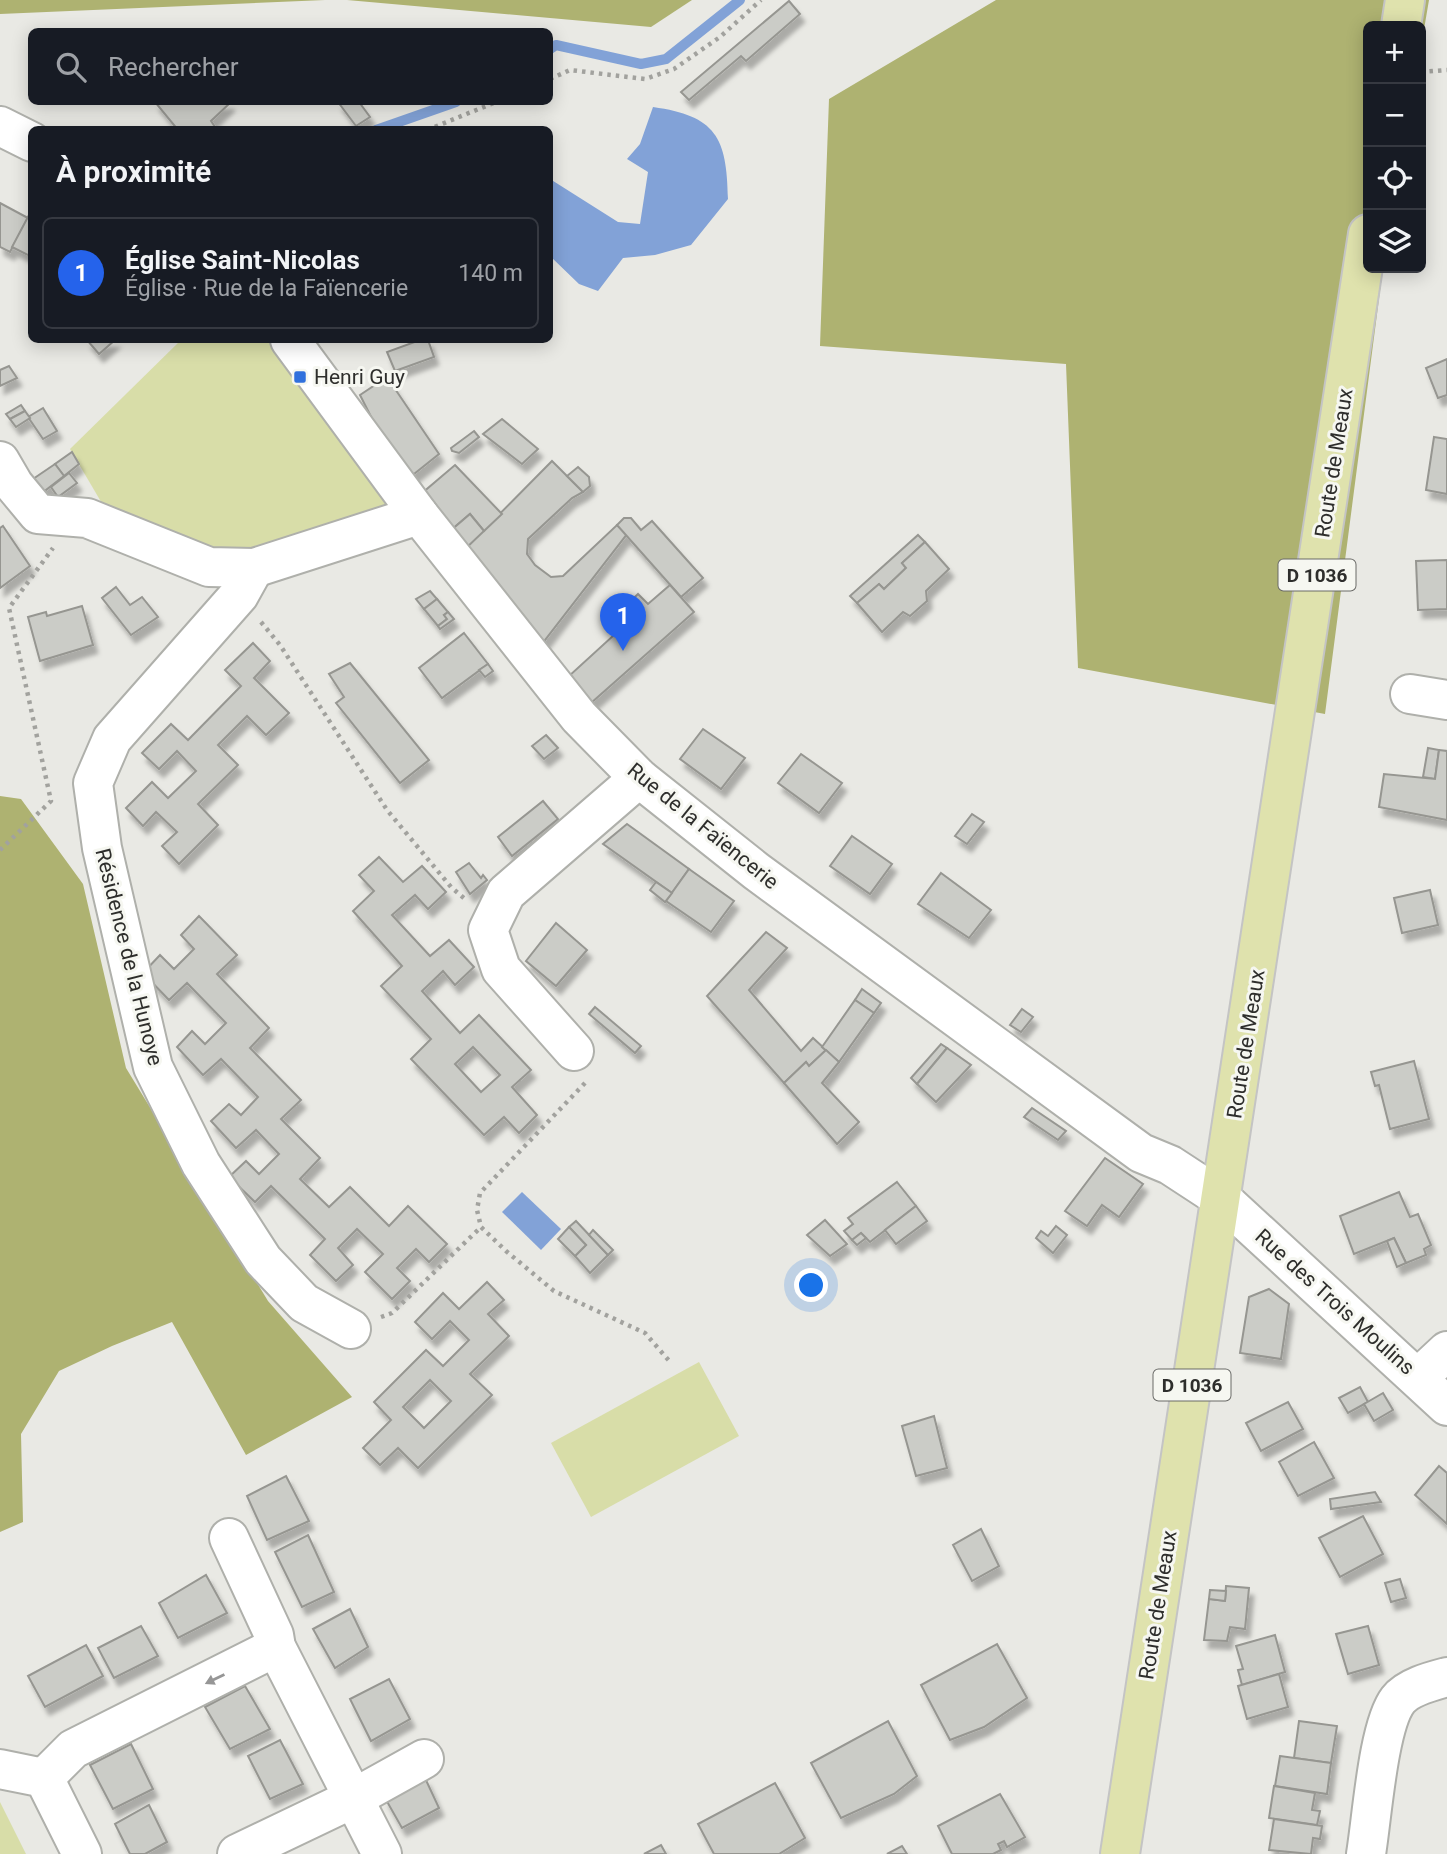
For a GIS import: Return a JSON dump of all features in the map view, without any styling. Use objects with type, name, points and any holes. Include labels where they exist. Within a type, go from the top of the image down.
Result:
[{"type":"main road","points":[[1402,21],[1405,0]]},
{"type":"main road","name":"Route de Meaux","points":[[1120,1854],[1363,267]]},
{"type":"street","points":[[0,126],[28,140]]},
{"type":"street","name":"Rue de la Faïencerie","points":[[292,343],[419,515],[579,717],[639,778],[756,871],[1141,1153],[1170,1165],[1222,1199]]},
{"type":"street","points":[[0,461],[14,485],[38,514],[75,520],[86,519],[247,582],[419,515]]},
{"type":"street","name":"Résidence de la Hunoye","points":[[247,582],[112,739],[93,783],[102,848],[153,1066],[201,1164],[263,1260],[304,1303],[351,1329]]},
{"type":"street","points":[[1410,694],[1447,700]]},
{"type":"street","points":[[574,1051],[501,970],[488,930],[506,893],[639,778]]},
{"type":"street","name":"Rue des Trois Moulins","points":[[1222,1199],[1447,1406]]},
{"type":"street","points":[[1418,1378],[1447,1351]]},
{"type":"street","points":[[229,1538],[274,1635],[276,1647],[382,1854]]},
{"type":"street","points":[[44,1778],[74,1749],[276,1647]]},
{"type":"street","points":[[1366,1854],[1386,1729],[1399,1699],[1426,1683],[1447,1677]]},
{"type":"street","points":[[237,1854],[354,1798],[424,1759]]},
{"type":"street","points":[[0,1769],[44,1778]]},
{"type":"street","points":[[44,1778],[82,1854]]},
{"type":"path","points":[[553,78],[570,71],[645,79],[674,69],[719,37],[761,0]]},
{"type":"path","points":[[1426,72],[1447,70]]},
{"type":"path","points":[[437,126],[489,105]]},
{"type":"path","points":[[0,849],[51,801],[9,608],[75,520]]},
{"type":"path","points":[[247,582],[280,645],[387,810],[451,887],[492,922]]},
{"type":"path","points":[[574,1051],[590,1078],[480,1193],[477,1210],[481,1227],[554,1291],[645,1333],[671,1363]]},
{"type":"path","points":[[351,1329],[392,1313],[481,1227]]},
{"type":"green space","points":[[0,0],[325,0],[0,14]]},
{"type":"green space","points":[[347,0],[692,0],[651,27]]},
{"type":"green space","points":[[996,0],[1429,0],[1425,21],[1363,21],[1363,273],[1382,273],[1325,714],[1078,668],[1066,364],[820,346],[829,99]]},
{"type":"green space","points":[[178,343],[272,343],[399,510],[253,552],[198,552],[110,517],[70,449]]},
{"type":"green space","points":[[0,796],[21,799],[83,884],[126,1068],[268,1301],[352,1397],[246,1455],[172,1322],[59,1371],[21,1434],[23,1522],[0,1532]]},
{"type":"green space","points":[[699,1362],[739,1436],[591,1517],[551,1443]]},
{"type":"green space","points":[[0,1802],[26,1854],[0,1854]]},
{"type":"water","points":[[653,107],[691,116],[704,124],[714,133],[725,160],[728,199],[691,245],[655,255],[623,258],[598,291],[579,284],[553,259],[553,181],[618,222],[640,224],[648,172],[627,159],[640,144]]},
{"type":"water","points":[[522,1192],[561,1229],[541,1250],[502,1212]]},
{"type":"building","points":[[789,1],[800,14],[746,61],[741,56],[689,100],[681,92]]},
{"type":"building","points":[[157,105],[228,105],[211,121],[214,126],[175,126]]},
{"type":"building","points":[[340,105],[361,105],[370,117],[356,126]]},
{"type":"building","points":[[0,203],[28,218],[10,252],[0,247]]},
{"type":"building","points":[[28,217],[28,255],[12,247]]},
{"type":"building","points":[[90,343],[112,343],[99,354]]},
{"type":"building","points":[[412,343],[429,343],[434,357],[395,371],[387,352]]},
{"type":"building","points":[[1447,359],[1447,395],[1438,398],[1426,368]]},
{"type":"building","points":[[9,366],[17,378],[0,386],[0,370]]},
{"type":"building","points":[[387,377],[439,454],[409,478],[395,464],[360,395]]},
{"type":"building","points":[[21,405],[25,411],[10,419],[6,414]]},
{"type":"building","points":[[43,408],[57,431],[43,439],[28,417]]},
{"type":"building","points":[[25,411],[30,418],[16,427],[10,419]]},
{"type":"building","points":[[502,419],[538,449],[522,464],[483,434]]},
{"type":"building","points":[[474,431],[479,437],[459,453],[452,451],[451,448]]},
{"type":"building","points":[[1434,437],[1447,439],[1447,494],[1426,490]]},
{"type":"building","points":[[72,452],[79,464],[64,476],[55,464]]},
{"type":"building","points":[[552,461],[583,492],[572,498],[528,539],[527,554],[535,565],[551,577],[563,576],[617,525],[627,534],[538,649],[463,551]]},
{"type":"building","points":[[55,464],[64,476],[42,493],[33,479]]},
{"type":"building","points":[[455,465],[502,514],[484,531],[470,514],[449,532],[421,494]]},
{"type":"building","points":[[578,467],[589,477],[590,486],[583,492],[567,476]]},
{"type":"building","points":[[69,473],[77,483],[58,497],[51,487]]},
{"type":"building","points":[[470,514],[484,531],[463,551],[449,532]]},
{"type":"building","points":[[624,518],[631,518],[641,530],[652,521],[703,578],[681,597],[617,525]]},
{"type":"building","points":[[3,526],[30,566],[0,588],[0,528]]},
{"type":"building","points":[[918,535],[925,542],[902,563],[906,568],[884,589],[879,584],[857,603],[850,596]]},
{"type":"building","points":[[925,542],[949,569],[926,591],[927,601],[910,616],[903,612],[882,632],[857,603],[879,584],[884,589],[906,568],[902,563]]},
{"type":"building","points":[[1447,560],[1447,609],[1418,610],[1416,561]]},
{"type":"building","points":[[670,585],[694,612],[591,703],[569,676],[625,625],[616,615],[638,594],[648,604]]},
{"type":"building","points":[[116,587],[130,605],[142,597],[158,617],[131,635],[102,598]]},
{"type":"building","points":[[430,591],[437,599],[424,609],[416,599]]},
{"type":"building","points":[[437,599],[448,612],[444,615],[447,619],[438,626],[424,609]]},
{"type":"building","points":[[82,606],[93,645],[40,661],[28,617],[46,612],[47,616]]},
{"type":"building","points":[[448,612],[454,619],[440,629],[438,626],[447,619],[444,615]]},
{"type":"building","points":[[464,633],[488,664],[442,698],[419,668]]},
{"type":"building","points":[[253,643],[270,661],[254,678],[289,713],[266,735],[247,716],[218,745],[238,765],[198,804],[218,825],[179,864],[162,846],[177,832],[156,812],[143,826],[126,808],[152,782],[168,798],[196,771],[177,751],[159,769],[142,753],[171,724],[188,740],[241,686],[225,670]]},
{"type":"building","points":[[350,663],[429,760],[400,783],[336,703],[344,697],[329,674]]},
{"type":"building","points":[[488,664],[493,671],[485,677],[479,670]]},
{"type":"building","points":[[703,729],[745,758],[721,789],[680,759]]},
{"type":"building","points":[[546,735],[558,748],[544,759],[532,746]]},
{"type":"building","points":[[1428,748],[1439,750],[1435,779],[1423,777]]},
{"type":"building","points":[[1439,750],[1447,751],[1447,820],[1379,807],[1384,774],[1435,779]]},
{"type":"building","points":[[801,754],[842,783],[819,813],[778,783]]},
{"type":"building","points":[[543,801],[558,819],[512,856],[498,837]]},
{"type":"building","points":[[972,814],[984,822],[967,844],[955,836]]},
{"type":"building","points":[[627,824],[689,869],[672,893],[603,844]]},
{"type":"building","points":[[852,836],[892,864],[870,894],[830,866]]},
{"type":"building","points":[[379,857],[403,882],[422,866],[446,892],[428,909],[415,895],[392,915],[430,956],[449,940],[474,967],[455,985],[443,971],[422,991],[460,1033],[479,1015],[531,1070],[512,1087],[537,1115],[519,1133],[504,1117],[484,1135],[411,1059],[431,1039],[381,986],[402,966],[353,911],[374,891],[359,875]],"holes":[[[473,1047],[500,1075],[481,1092],[455,1064]]]},
{"type":"building","points":[[469,863],[481,878],[483,875],[487,880],[470,894],[456,872]]},
{"type":"building","points":[[689,869],[734,901],[711,932],[666,901]]},
{"type":"building","points":[[941,873],[991,910],[969,938],[918,904]]},
{"type":"building","points":[[656,882],[672,893],[665,902],[650,890]]},
{"type":"building","points":[[1430,890],[1438,925],[1402,933],[1394,898]]},
{"type":"building","points":[[199,916],[237,955],[217,974],[269,1028],[250,1048],[301,1100],[281,1119],[320,1158],[300,1179],[329,1207],[350,1187],[389,1226],[408,1206],[447,1244],[429,1262],[416,1249],[397,1268],[410,1281],[392,1299],[365,1272],[383,1254],[357,1229],[338,1248],[353,1265],[336,1281],[310,1255],[325,1239],[271,1186],[255,1202],[229,1177],[246,1161],[259,1174],[279,1154],[256,1130],[236,1148],[211,1121],[229,1104],[241,1115],[258,1097],[221,1059],[203,1075],[177,1047],[192,1031],[205,1044],[226,1023],[187,983],[169,1000],[143,973],[160,955],[174,969],[194,949],[181,935]]},
{"type":"building","points":[[556,923],[587,950],[556,986],[526,961]]},
{"type":"building","points":[[766,932],[787,948],[749,990],[801,1051],[813,1038],[826,1050],[809,1066],[806,1062],[784,1083],[707,996]]},
{"type":"building","points":[[862,989],[881,1003],[874,1013],[855,1000]]},
{"type":"building","points":[[855,1000],[874,1013],[839,1062],[822,1047]]},
{"type":"building","points":[[595,1007],[641,1046],[635,1053],[589,1014]]},
{"type":"building","points":[[1022,1009],[1033,1017],[1021,1032],[1010,1025]]},
{"type":"building","points":[[941,1044],[947,1048],[917,1084],[911,1078]]},
{"type":"building","points":[[947,1048],[971,1065],[936,1102],[917,1084]]},
{"type":"building","points":[[826,1050],[839,1062],[822,1083],[859,1122],[837,1144],[784,1083],[806,1062],[809,1066]]},
{"type":"building","points":[[1414,1061],[1429,1119],[1390,1129],[1379,1085],[1375,1086],[1371,1072]]},
{"type":"building","points":[[1032,1108],[1066,1131],[1058,1140],[1024,1117]]},
{"type":"building","points":[[1105,1158],[1143,1184],[1119,1217],[1102,1205],[1087,1226],[1065,1211]]},
{"type":"building","points":[[897,1182],[916,1206],[870,1242],[861,1233],[852,1240],[844,1231],[853,1224],[848,1218]]},
{"type":"building","points":[[1399,1192],[1410,1217],[1418,1214],[1431,1245],[1424,1249],[1426,1255],[1406,1263],[1394,1238],[1354,1254],[1340,1216]]},
{"type":"building","points":[[916,1206],[927,1221],[896,1244],[885,1230]]},
{"type":"building","points":[[825,1220],[847,1244],[830,1256],[807,1235]]},
{"type":"building","points":[[576,1221],[608,1255],[590,1273],[575,1256],[586,1245],[569,1227]]},
{"type":"building","points":[[1056,1226],[1067,1235],[1053,1253],[1036,1238],[1041,1231],[1048,1236]]},
{"type":"building","points":[[569,1227],[586,1245],[575,1256],[558,1239]]},
{"type":"building","points":[[593,1230],[613,1250],[608,1255],[589,1235]]},
{"type":"building","points":[[861,1233],[866,1238],[857,1245],[852,1240]]},
{"type":"building","points":[[1394,1238],[1406,1263],[1397,1267],[1387,1241]]},
{"type":"building","points":[[487,1282],[504,1300],[488,1314],[509,1336],[470,1374],[492,1395],[418,1468],[398,1448],[380,1465],[363,1448],[391,1420],[374,1402],[426,1350],[443,1366],[469,1340],[450,1321],[432,1339],[415,1322],[443,1293],[459,1309]],"holes":[[[430,1380],[451,1401],[424,1428],[403,1407]]]},
{"type":"building","points":[[1269,1289],[1289,1304],[1281,1359],[1240,1353],[1249,1297]]},
{"type":"building","points":[[1360,1387],[1368,1402],[1348,1413],[1339,1398]]},
{"type":"building","points":[[1383,1393],[1393,1410],[1374,1421],[1364,1404]]},
{"type":"building","points":[[1288,1402],[1303,1429],[1261,1451],[1246,1423]]},
{"type":"building","points":[[934,1416],[947,1468],[916,1476],[902,1426]]},
{"type":"building","points":[[1314,1442],[1334,1478],[1298,1496],[1279,1462]]},
{"type":"building","points":[[1439,1466],[1447,1473],[1447,1524],[1415,1495]]},
{"type":"building","points":[[286,1476],[309,1521],[267,1540],[247,1496]]},
{"type":"building","points":[[1375,1492],[1381,1502],[1331,1509],[1330,1499]]},
{"type":"building","points":[[1363,1516],[1383,1554],[1340,1577],[1319,1538]]},
{"type":"building","points":[[981,1529],[999,1566],[972,1581],[953,1545]]},
{"type":"building","points":[[308,1535],[334,1592],[302,1607],[275,1552]]},
{"type":"building","points":[[206,1575],[227,1613],[178,1638],[159,1603]]},
{"type":"building","points":[[1400,1579],[1406,1598],[1391,1602],[1385,1583]]},
{"type":"building","points":[[1226,1586],[1249,1588],[1245,1629],[1230,1627],[1227,1641],[1204,1640],[1209,1599],[1225,1601]]},
{"type":"building","points":[[1210,1590],[1226,1591],[1225,1601],[1209,1599]]},
{"type":"building","points":[[350,1609],[368,1647],[335,1668],[313,1629]]},
{"type":"building","points":[[141,1626],[158,1656],[114,1678],[98,1648]]},
{"type":"building","points":[[1368,1626],[1379,1665],[1348,1674],[1336,1634]]},
{"type":"building","points":[[1275,1635],[1285,1672],[1242,1685],[1238,1670],[1243,1669],[1236,1646]]},
{"type":"building","points":[[997,1644],[1027,1698],[984,1727],[950,1740],[921,1685]]},
{"type":"building","points":[[86,1645],[103,1676],[45,1707],[28,1676]]},
{"type":"building","points":[[1279,1674],[1288,1707],[1247,1719],[1238,1686]]},
{"type":"building","points":[[389,1679],[410,1719],[371,1741],[350,1699]]},
{"type":"building","points":[[245,1686],[270,1729],[230,1749],[205,1707]]},
{"type":"building","points":[[888,1721],[917,1776],[894,1794],[841,1818],[811,1763]]},
{"type":"building","points":[[1299,1721],[1337,1726],[1331,1763],[1294,1758]]},
{"type":"building","points":[[280,1740],[303,1784],[270,1799],[248,1756]]},
{"type":"building","points":[[131,1744],[153,1789],[113,1809],[90,1765]]},
{"type":"building","points":[[1280,1756],[1331,1763],[1327,1794],[1275,1786]]},
{"type":"building","points":[[425,1778],[439,1808],[402,1828],[385,1798]]},
{"type":"building","points":[[775,1783],[805,1838],[779,1854],[714,1854],[698,1824]]},
{"type":"building","points":[[1274,1786],[1315,1793],[1312,1810],[1320,1811],[1317,1825],[1269,1818]]},
{"type":"building","points":[[1000,1794],[1025,1837],[1007,1847],[1004,1841],[998,1844],[1001,1850],[993,1854],[952,1854],[938,1826]]},
{"type":"building","points":[[149,1805],[167,1842],[145,1854],[130,1854],[115,1824]]},
{"type":"building","points":[[1274,1819],[1322,1826],[1320,1839],[1313,1838],[1311,1854],[1269,1850]]},
{"type":"building","points":[[661,1845],[666,1854],[644,1854]]},
{"type":"building","points":[[902,1846],[907,1854],[887,1854]]},
{"type":"waterway","points":[[553,47],[556,45],[641,64],[666,59],[740,0]]},
{"type":"waterway","points":[[387,126],[447,105]]},
{"type":"place","name":"Henri Guy","points":[[300,377]]},
{"type":"place","name":"Église Saint-Nicolas","points":[[623,651]]}]
